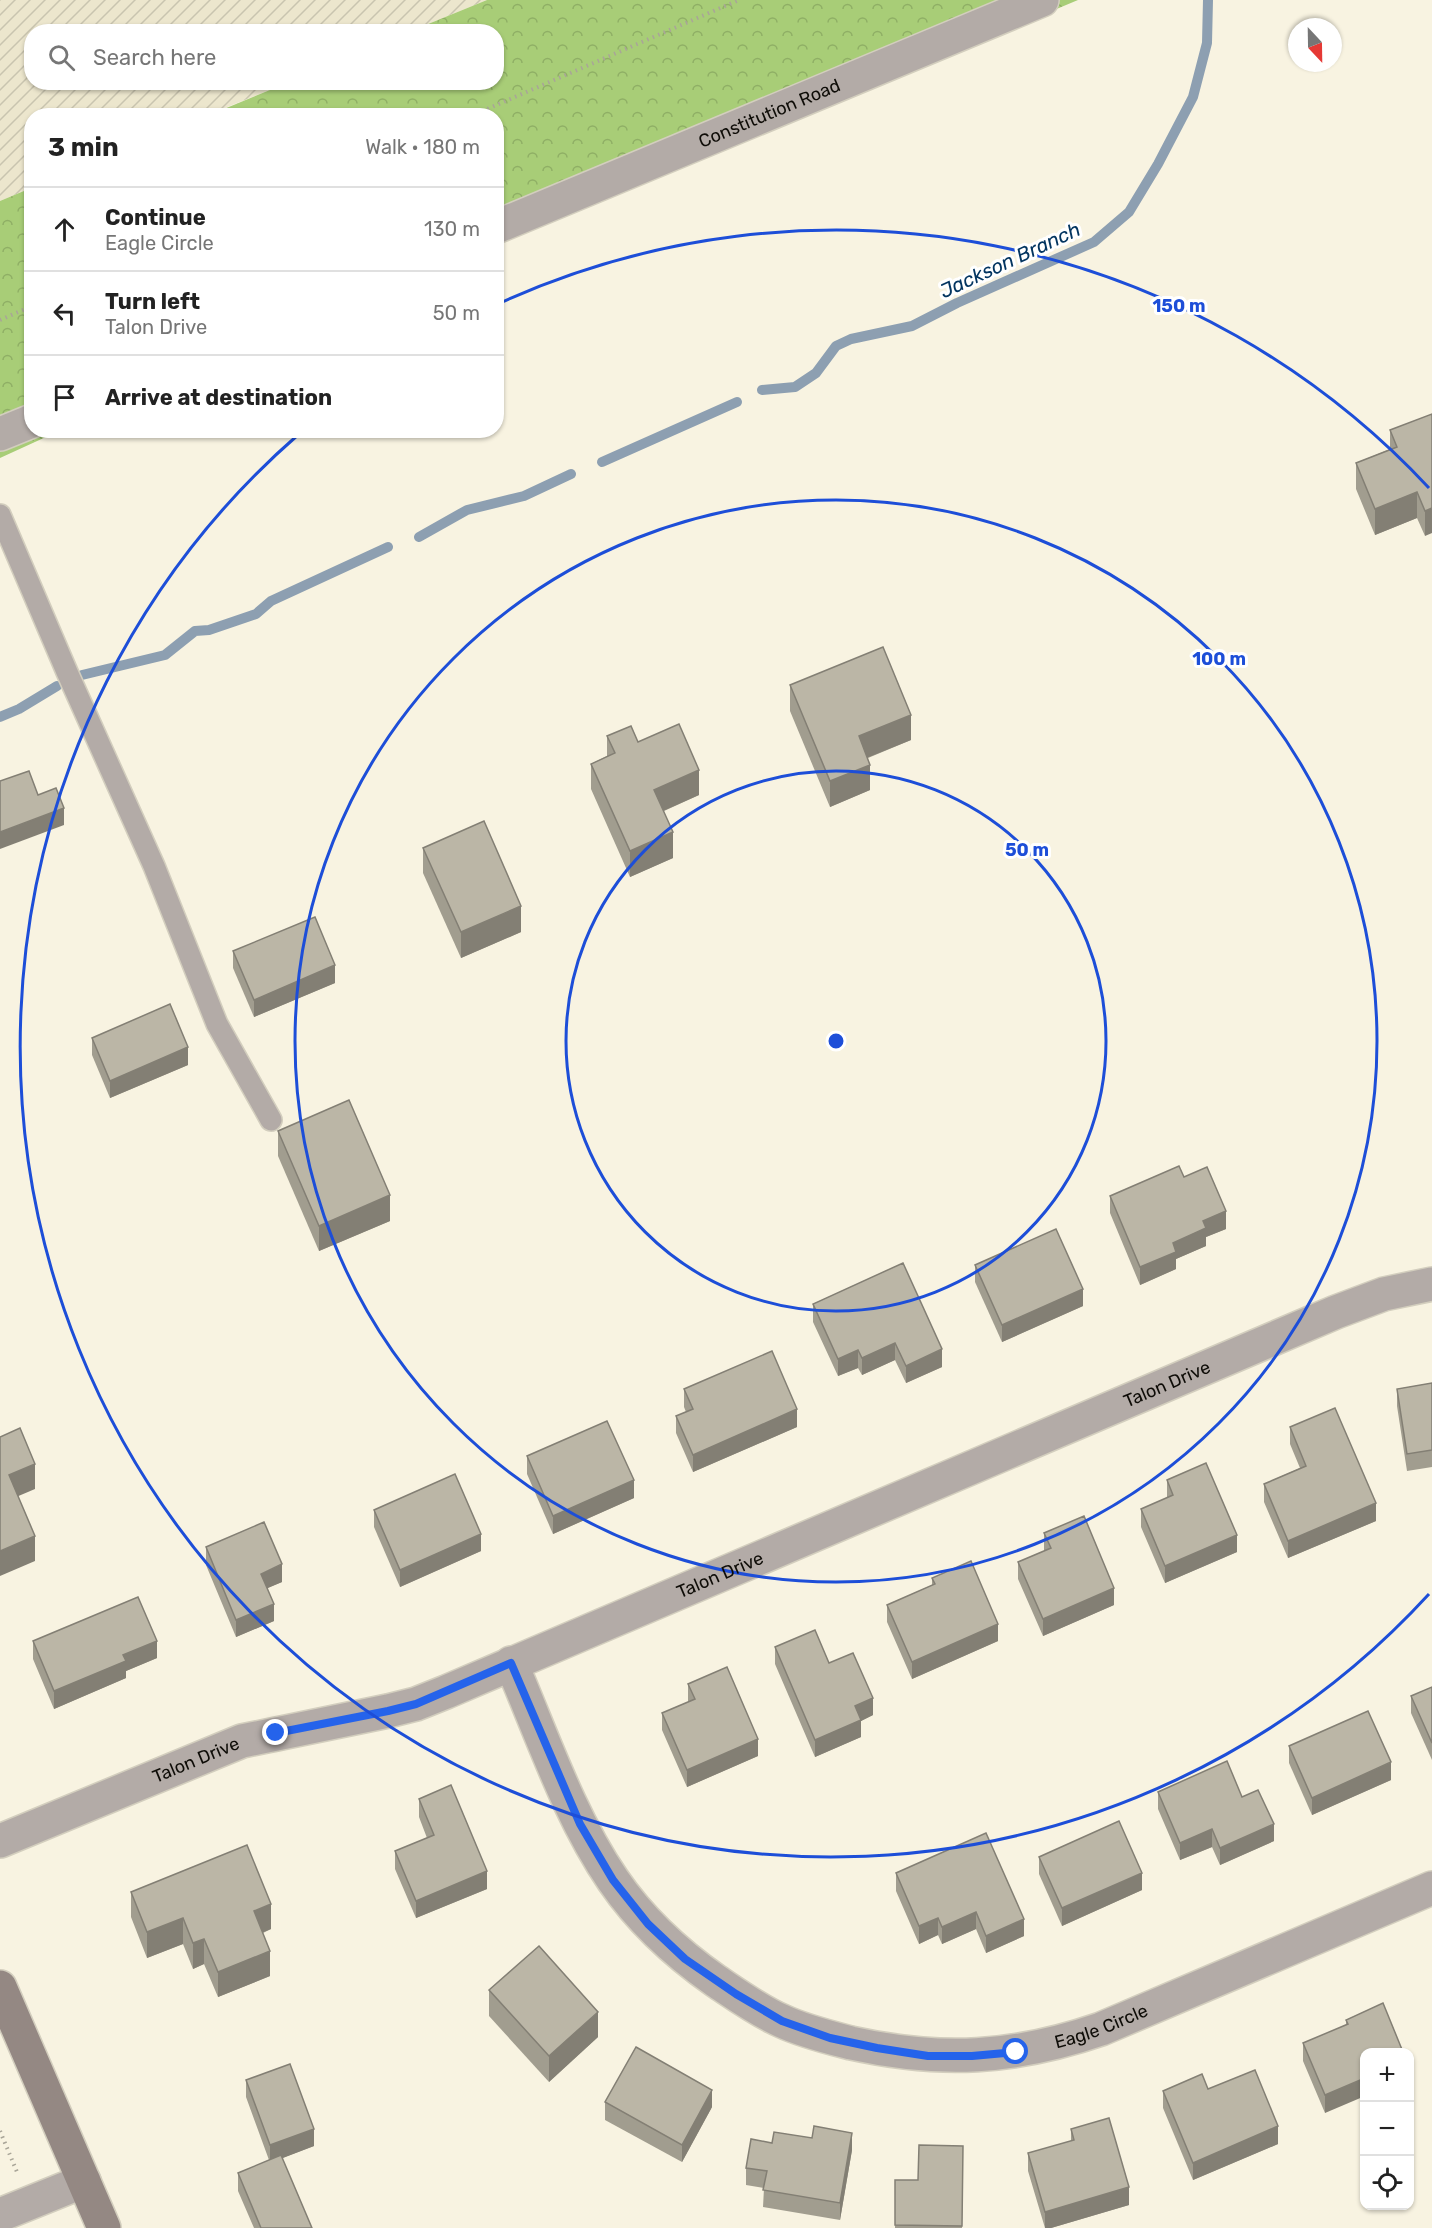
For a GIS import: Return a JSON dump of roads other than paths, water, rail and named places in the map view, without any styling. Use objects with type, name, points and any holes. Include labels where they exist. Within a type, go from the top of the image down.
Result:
[{"type":"street","name":"Constitution Road","points":[[504,224],[1042,0]]},
{"type":"street","points":[[0,434],[24,424]]},
{"type":"street","name":"Talon Drive","points":[[0,1841],[242,1742],[416,1704],[1336,1312],[1384,1294],[1432,1284]]},
{"type":"street","name":"Eagle Circle","points":[[511,1663],[580,1824],[613,1880],[648,1924],[685,1959],[736,1994],[782,2021],[830,2038],[928,2056],[972,2056],[1016,2052],[1064,2041],[1101,2029],[1432,1888]]},
{"type":"street","points":[[0,1986],[104,2228]]},
{"type":"street","points":[[0,2215],[84,2181]]},
{"type":"lane","points":[[0,515],[66,672],[154,866],[217,1024],[271,1120]]},
{"type":"waterway","name":"Jackson Branch","points":[[762,390],[795,387],[816,373],[836,346],[851,339],[912,326],[957,303],[1094,242],[1129,212],[1158,164],[1193,97],[1207,43],[1208,0]]},
{"type":"waterway","name":"Jackson Branch","points":[[602,462],[737,402]]},
{"type":"waterway","name":"Jackson Branch","points":[[419,537],[467,510],[524,496],[571,474]]},
{"type":"waterway","name":"Jackson Branch","points":[[82,675],[165,655],[195,631],[209,630],[256,614],[271,601],[388,547]]},
{"type":"waterway","name":"Jackson Branch","points":[[0,717],[19,709],[57,686]]}]
